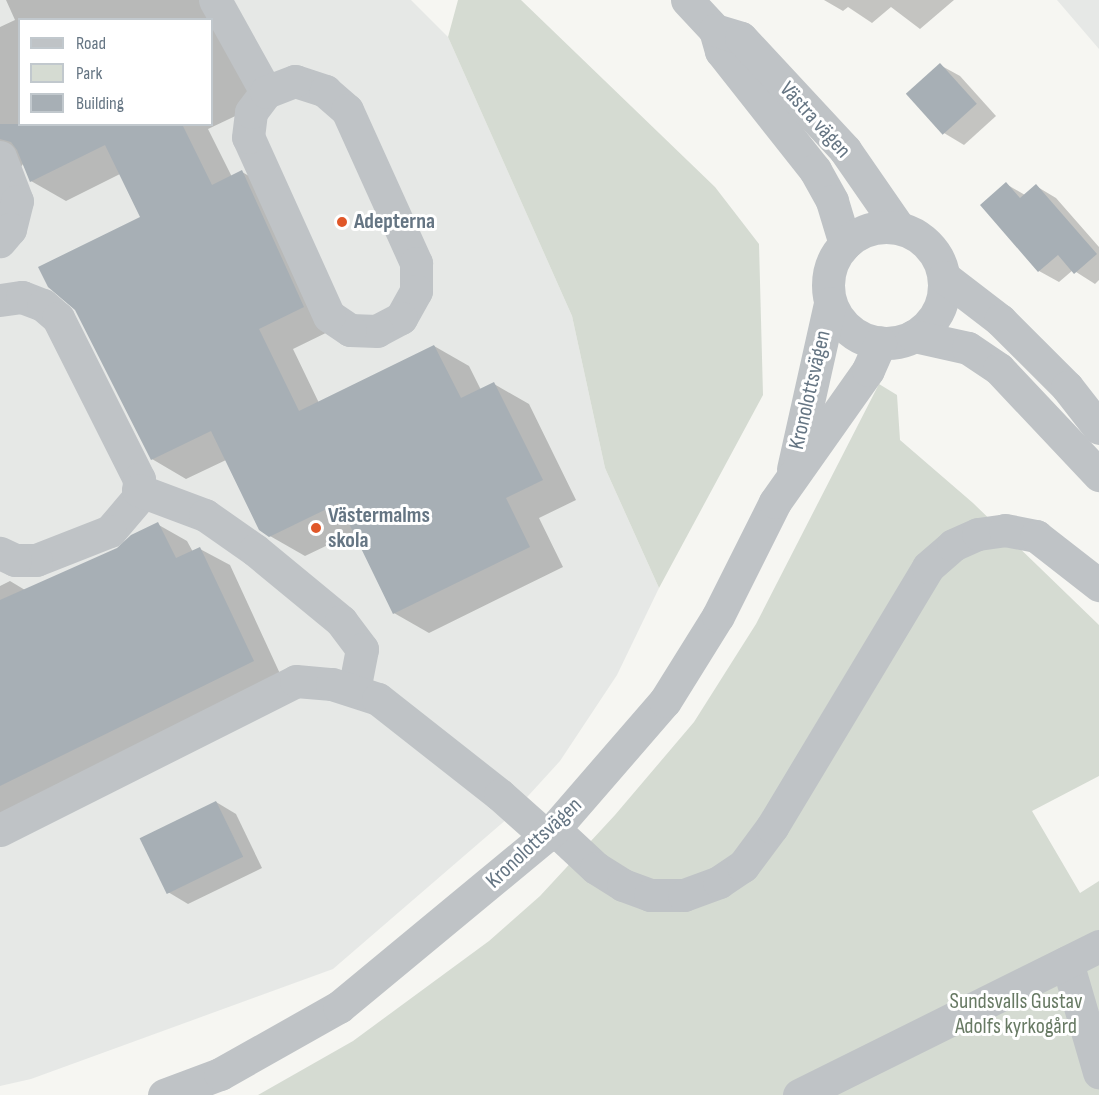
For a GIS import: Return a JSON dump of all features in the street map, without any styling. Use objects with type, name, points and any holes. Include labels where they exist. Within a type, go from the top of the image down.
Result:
[{"type":"street","points":[[215,0],[266,92]]},
{"type":"street","name":"Västra vägen","points":[[687,0],[715,30],[721,51],[815,170],[835,210],[845,244]]},
{"type":"street","name":"Västra vägen","points":[[715,30],[741,38],[845,150],[899,228]]},
{"type":"street","points":[[295,81],[325,92],[347,110],[416,263],[416,291],[401,318],[377,332],[350,330],[329,316],[248,137],[251,112],[266,92],[295,81]]},
{"type":"street","points":[[0,157],[17,201],[10,229],[0,241]]},
{"type":"street","points":[[1099,428],[1067,387],[1000,320],[944,277],[929,246],[899,228],[868,229],[845,244],[831,265],[830,303],[850,331],[880,343],[914,336],[968,348],[999,369],[1099,475]]},
{"type":"street","points":[[914,336],[939,309],[944,277]]},
{"type":"street","points":[[0,300],[22,297],[43,305],[58,318],[139,479],[138,498],[128,513],[110,531],[36,560],[15,561],[0,553]]},
{"type":"street","name":"Kronolottsvägen","points":[[791,476],[830,303]]},
{"type":"street","name":"Kronolottsvägen","points":[[164,1095],[220,1074],[339,1007],[550,833],[665,700],[718,616],[791,476],[868,370],[880,343]]},
{"type":"street","points":[[138,490],[205,516],[255,550],[341,621],[362,649],[354,690]]},
{"type":"street","points":[[0,830],[296,681],[354,690],[378,699],[550,833],[622,885],[650,895],[684,895],[718,882],[743,866],[772,827],[928,567],[952,545],[978,534],[1005,530],[1036,536],[1099,585]]},
{"type":"street","points":[[799,1095],[835,1087],[1099,946]]},
{"type":"street","points":[[1066,962],[1099,1072]]},
{"type":"shaded area","name":"Västermalms skola","points":[[0,0],[411,0],[448,37],[572,316],[605,468],[659,588],[617,675],[560,761],[508,818],[333,969],[31,1079],[0,1086]]},
{"type":"shaded area","points":[[1057,0],[1099,0],[1099,49]]},
{"type":"green space","points":[[458,0],[521,0],[715,187],[759,244],[763,395],[659,588],[605,468],[572,316],[448,37]]},
{"type":"green space","name":"Sundsvalls Gustav Adolfs kyrkogård","points":[[879,384],[897,395],[900,440],[973,503],[1099,625],[1099,776],[1032,811],[1080,893],[1099,881],[1099,1095],[258,1095],[353,1041],[489,941],[540,896],[615,815],[694,722],[756,624]]},
{"type":"building","points":[[940,63],[977,104],[943,135],[906,94]]},
{"type":"building","points":[[0,124],[18,124],[18,126],[183,126],[212,185],[242,170],[304,307],[259,329],[299,411],[434,345],[461,398],[494,382],[543,480],[506,498],[530,547],[393,614],[339,503],[269,537],[259,530],[211,431],[151,460],[75,310],[48,287],[38,267],[140,217],[105,145],[30,182],[17,150],[11,142],[0,139]]},
{"type":"building","points":[[1006,182],[1020,198],[1036,184],[1097,254],[1074,274],[1058,255],[1038,272],[980,205]]},
{"type":"building","points":[[158,522],[176,558],[200,547],[254,661],[0,786],[0,600],[117,548],[131,535]]},
{"type":"building","points":[[216,801],[243,857],[167,894],[140,838]]},
{"type":"place","name":"Adepterna","points":[[342,222]]},
{"type":"place","name":"Västermalms skola","points":[[316,528]]}]
